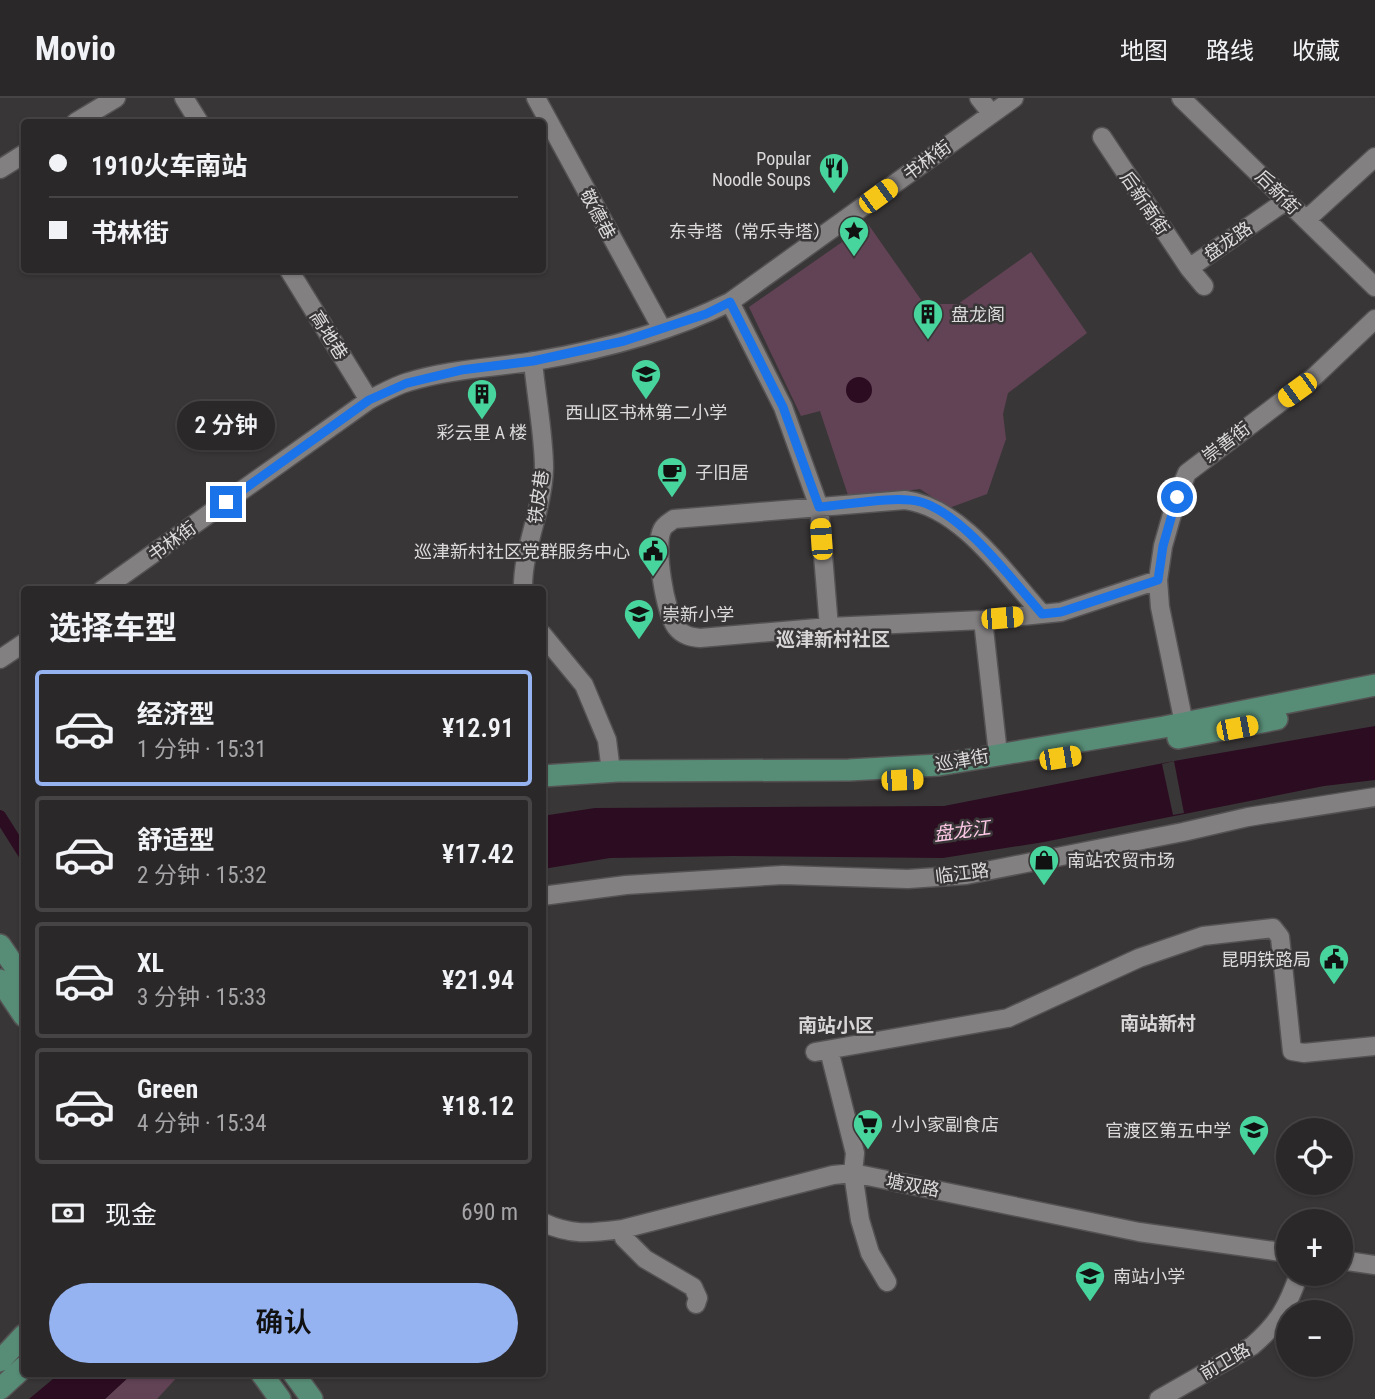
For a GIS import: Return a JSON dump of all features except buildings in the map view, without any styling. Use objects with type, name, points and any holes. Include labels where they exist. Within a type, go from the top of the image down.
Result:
[{"type":"main road","name":"巡津街","points":[[546,788],[945,777],[1186,730],[1375,685]]},
{"type":"main road","name":"巡津街","points":[[546,775],[611,771],[901,768],[939,765],[998,754],[1186,730],[1375,700]]},
{"type":"main road","points":[[0,945],[21,976]]},
{"type":"main road","points":[[0,980],[21,1012]]},
{"type":"main road","points":[[0,1361],[21,1338]]},
{"type":"main road","points":[[0,1389],[21,1370]]},
{"type":"main road","points":[[264,1377],[280,1399]]},
{"type":"main road","points":[[296,1377],[312,1399]]},
{"type":"street","points":[[81,119],[116,98]]},
{"type":"street","points":[[184,98],[197,119]]},
{"type":"street","name":"敬德巷","points":[[536,98],[662,329]]},
{"type":"street","points":[[979,98],[991,113]]},
{"type":"street","name":"书林街","points":[[108,586],[369,400],[407,383],[429,377],[533,361],[624,341],[706,314],[730,302],[1014,98]]},
{"type":"street","name":"后新街","points":[[1181,98],[1375,287]]},
{"type":"street","name":"后新南街","points":[[1102,137],[1189,268]]},
{"type":"street","points":[[0,169],[21,156]]},
{"type":"street","points":[[1306,220],[1375,157]]},
{"type":"street","name":"盘龙路","points":[[1204,286],[1189,268],[1287,200]]},
{"type":"street","name":"高地巷","points":[[291,273],[369,400]]},
{"type":"street","points":[[730,302],[783,407],[819,507],[829,627]]},
{"type":"street","name":"崇善街","points":[[1186,730],[1160,607],[1158,580],[1163,546],[1187,473],[1315,376],[1375,319]]},
{"type":"street","name":"铁皮巷","points":[[523,586],[544,468],[533,361]]},
{"type":"street","points":[[1042,614],[968,532],[940,510],[921,502],[905,500],[674,519],[663,527],[659,538],[661,572],[675,626],[685,636],[700,638],[829,627],[983,620],[1042,614],[1061,612],[1158,580]]},
{"type":"street","points":[[983,620],[998,754]]},
{"type":"street","points":[[546,639],[584,685],[607,740],[611,771]]},
{"type":"street","points":[[0,660],[21,645]]},
{"type":"street","name":"临江路","points":[[546,895],[626,885],[783,875],[908,879],[966,875],[1248,817],[1375,797]]},
{"type":"street","points":[[887,1282],[870,1253],[860,1220],[853,1173],[855,1153],[822,1051],[1008,1018],[1139,958],[1203,936],[1273,928],[1280,937],[1293,1051],[1304,1053],[1375,1046]]},
{"type":"street","name":"塘双路","points":[[546,1224],[561,1231],[589,1234],[623,1229],[833,1175],[853,1173],[1139,1232],[1276,1251]]},
{"type":"street","points":[[623,1229],[624,1238],[645,1259],[693,1287],[698,1297],[696,1304]]},
{"type":"street","points":[[1353,1262],[1375,1265]]},
{"type":"street","name":"前卫路","points":[[1158,1399],[1252,1346],[1264,1336],[1289,1303],[1295,1286]]},
{"type":"shaded area","points":[[868,224],[924,304],[958,304],[1031,252],[1087,333],[1008,393],[1003,414],[1006,439],[987,494],[949,508],[920,489],[849,498],[820,411],[801,416],[749,307]]},
{"type":"shaded area","points":[[129,1377],[177,1377],[157,1399],[105,1399]]},
{"type":"water","points":[[859,377],[868,381],[872,390],[868,399],[859,403],[850,399],[846,390],[850,381]]},
{"type":"water","name":"盘龙江","points":[[1375,726],[1375,780],[1324,786],[1044,842],[943,858],[610,858],[546,869],[546,815],[595,808],[944,806],[1174,761]]},
{"type":"water","points":[[55,1377],[129,1377],[105,1399],[29,1399]]},
{"type":"pier","points":[[1174,761],[1184,813],[1173,815],[1162,764]]},
{"type":"waterway","points":[[0,816],[21,849]]},
{"type":"place","name":"Popular Noodle Soups","points":[[834,195]]},
{"type":"place","name":"东寺塔（常乐寺塔）","points":[[854,258]]},
{"type":"place","name":"盘龙阁","points":[[928,341]]},
{"type":"place","name":"西山区书林第二小学","points":[[646,401]]},
{"type":"place","name":"彩云里 A 楼","points":[[482,421]]},
{"type":"place","name":"子旧居","points":[[672,499]]},
{"type":"place","name":"巡津新村社区党群服务中心","points":[[653,578]]},
{"type":"place","name":"崇新小学","points":[[639,641]]},
{"type":"place","name":"南站农贸市场","points":[[1044,887]]},
{"type":"place","name":"昆明铁路局","points":[[1334,986]]},
{"type":"place","name":"小小家副食店","points":[[868,1151]]},
{"type":"place","name":"官渡区第五中学","points":[[1254,1157]]},
{"type":"place","name":"南站小学","points":[[1090,1303]]},
{"type":"district","name":"巡津新村社区","points":[[833,639]]},
{"type":"district","name":"南站新村","points":[[1158,1023]]},
{"type":"district","name":"南站小区","points":[[836,1025]]},
{"type":"route","points":[[226,502],[369,400],[407,383],[461,370],[533,361],[624,341],[706,314],[730,302],[783,407],[819,507],[905,500],[921,502],[940,510],[968,532],[1042,614],[1061,612],[1158,580],[1163,546],[1177,497]]}]
